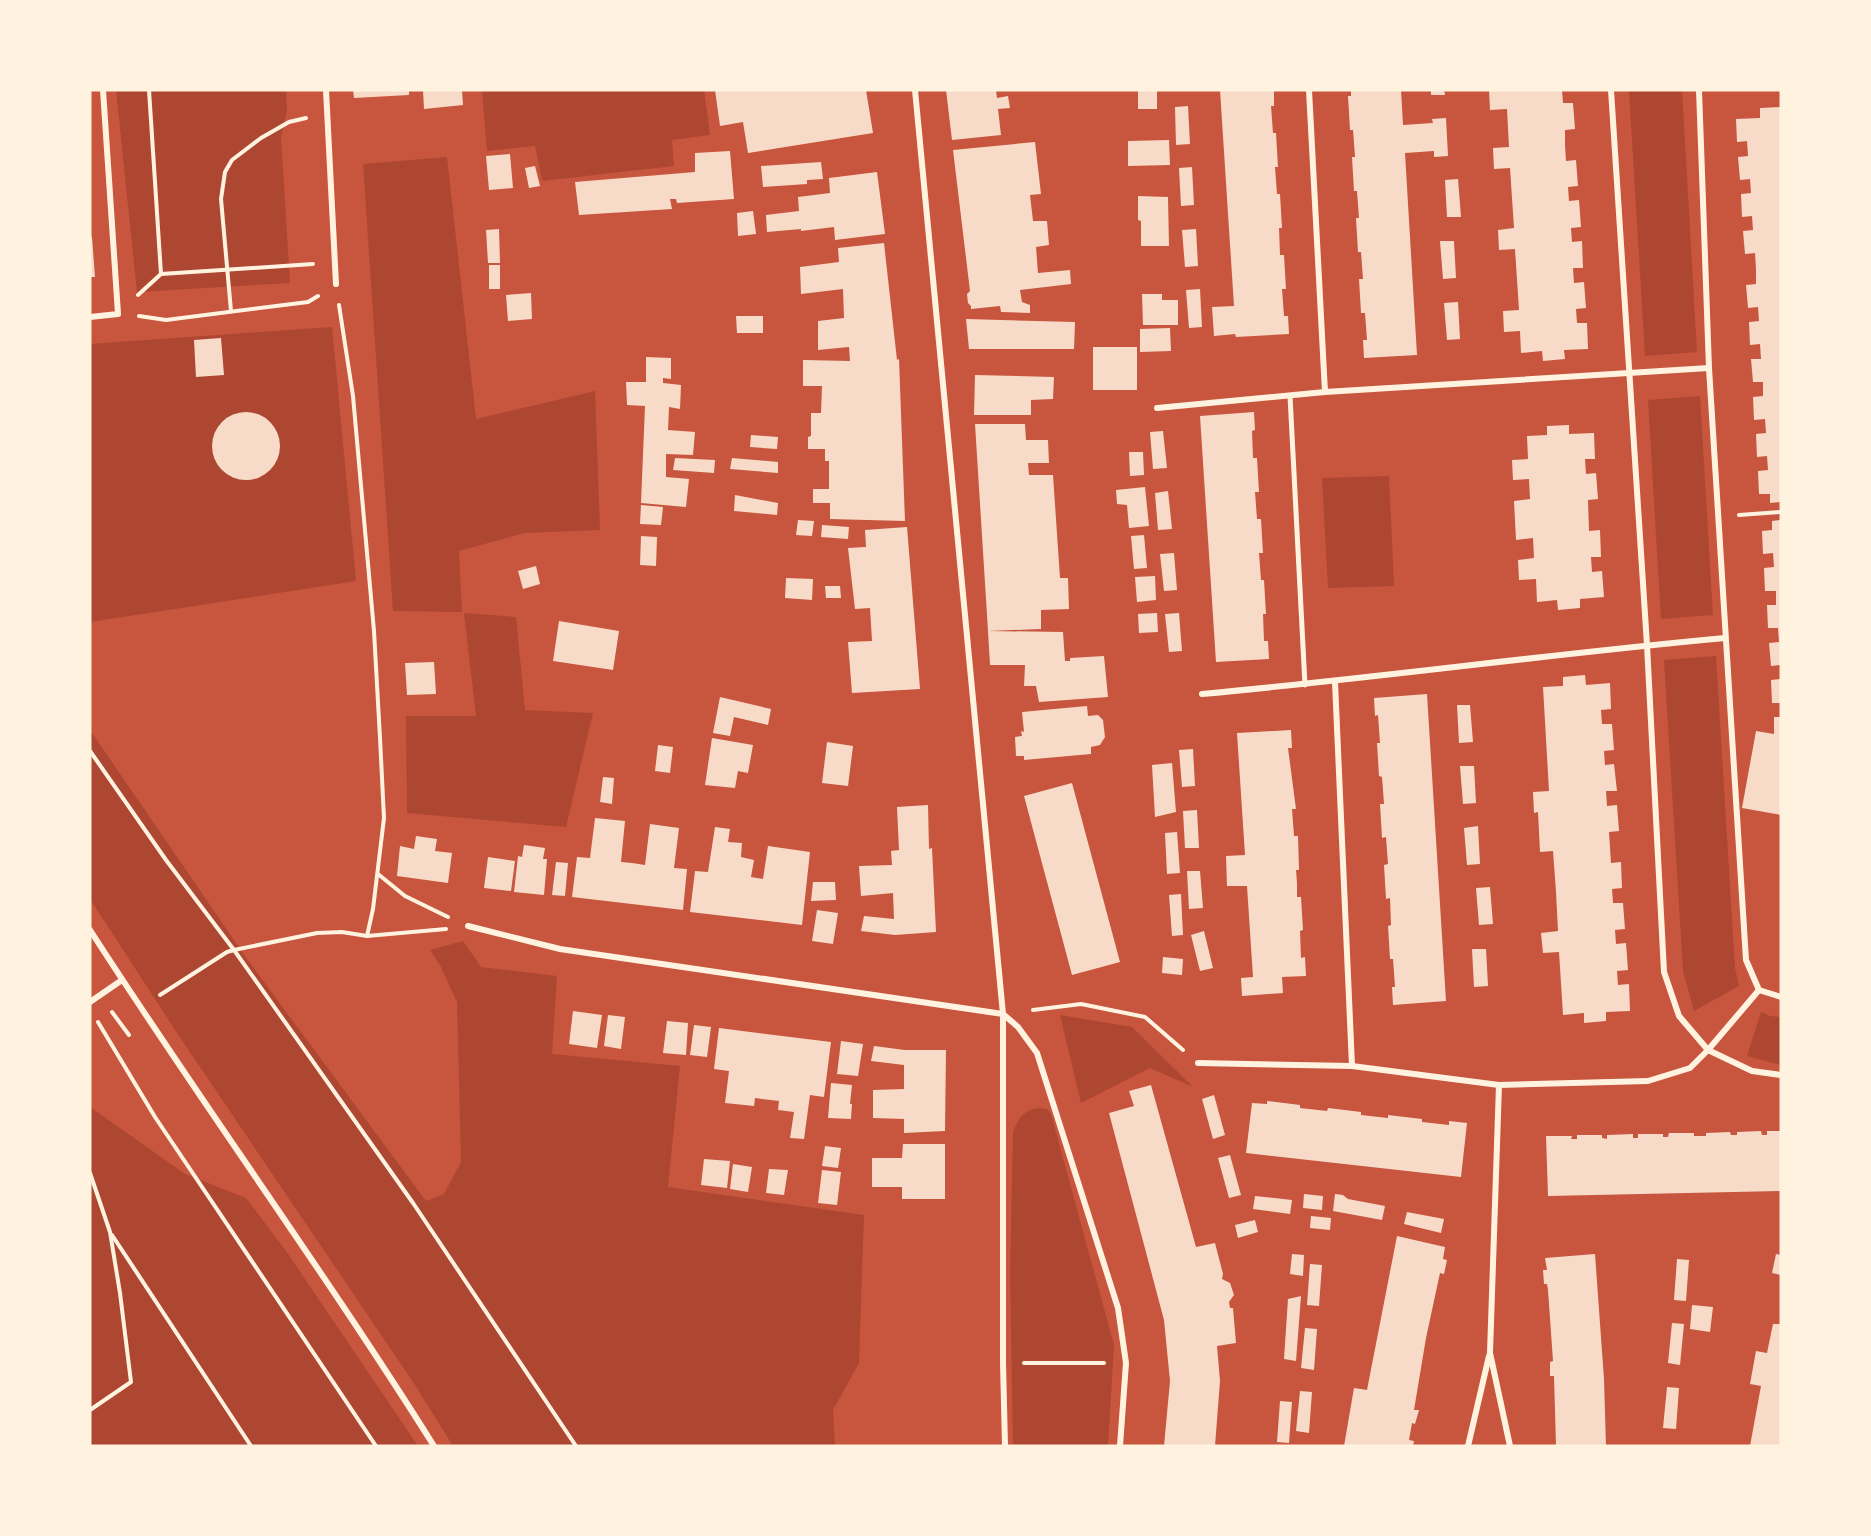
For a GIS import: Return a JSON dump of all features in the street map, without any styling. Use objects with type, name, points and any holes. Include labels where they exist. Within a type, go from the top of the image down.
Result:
[{"type":"street","points":[[90,317],[118,314],[103,90]]},
{"type":"street","points":[[326,90],[336,284]]},
{"type":"street","points":[[915,90],[1003,1014],[1005,1446]]},
{"type":"street","points":[[1309,90],[1325,392]]},
{"type":"street","points":[[1611,90],[1647,645],[1664,972],[1679,1016],[1708,1050],[1752,1071],[1781,1075]]},
{"type":"street","points":[[1699,90],[1709,368],[1746,960],[1759,990],[1781,997]]},
{"type":"street","points":[[1157,408],[1325,392],[1709,368]]},
{"type":"street","points":[[1290,396],[1305,685]]},
{"type":"street","points":[[1202,694],[1335,682],[1725,638]]},
{"type":"street","points":[[1335,682],[1352,1066]]},
{"type":"street","points":[[468,926],[560,949],[1003,1014],[1018,1027],[1037,1053],[1118,1308],[1126,1363],[1120,1446]]},
{"type":"street","points":[[90,930],[434,1446]]},
{"type":"street","points":[[90,1002],[122,980]]},
{"type":"street","points":[[1198,1063],[1352,1066],[1499,1084],[1648,1081],[1690,1068],[1759,990]]},
{"type":"street","points":[[1468,1446],[1490,1353],[1499,1084]]},
{"type":"street","points":[[1490,1353],[1510,1446]]},
{"type":"path","points":[[149,90],[161,274]]},
{"type":"path","points":[[231,311],[221,200],[225,172],[232,160],[261,138],[288,122],[328,114]]},
{"type":"path","points":[[118,314],[161,274],[316,264],[336,284],[353,396],[374,631],[384,818],[368,936]]},
{"type":"path","points":[[118,314],[166,320],[308,302],[336,284]]},
{"type":"path","points":[[1718,517],[1781,512]]},
{"type":"path","points":[[90,751],[413,1203],[576,1446]]},
{"type":"path","points":[[378,874],[405,896],[468,926]]},
{"type":"path","points":[[171,988],[227,952],[234,950],[317,933],[342,932],[368,936],[468,926]]},
{"type":"path","points":[[1003,1014],[1081,1004],[1145,1017],[1198,1063]]},
{"type":"path","points":[[96,1019],[155,1117],[376,1446]]},
{"type":"path","points":[[90,1173],[110,1232],[131,1382],[90,1410]]},
{"type":"path","points":[[110,1232],[251,1446]]},
{"type":"path","points":[[1003,1363],[1126,1363]]},
{"type":"shaded area","points":[[116,90],[286,90],[287,111],[281,137],[290,283],[137,292]]},
{"type":"shaded area","points":[[482,90],[704,90],[710,135],[672,140],[674,166],[542,181],[535,146],[487,151]]},
{"type":"shaded area","points":[[1629,90],[1682,90],[1697,352],[1645,356]]},
{"type":"shaded area","points":[[447,157],[476,419],[595,391],[600,530],[524,533],[459,551],[462,612],[393,611],[363,164]]},
{"type":"shaded area","points":[[332,327],[356,581],[90,622],[90,344]]},
{"type":"shaded area","points":[[1700,396],[1713,615],[1661,619],[1648,400]]},
{"type":"shaded area","points":[[1389,476],[1394,586],[1328,588],[1322,478]]},
{"type":"shaded area","points":[[464,613],[516,617],[525,710],[593,713],[566,827],[407,813],[406,716],[476,716]]},
{"type":"shaded area","points":[[1716,656],[1735,968],[1739,986],[1694,1011],[1683,971],[1664,660]]},
{"type":"shaded area","points":[[90,730],[247,959],[426,1201],[444,1194],[461,1162],[457,1002],[440,965],[430,950],[463,941],[481,967],[557,976],[552,1054],[680,1066],[668,1187],[864,1215],[859,1363],[833,1410],[835,1446],[453,1446],[415,1385],[179,1036],[90,899]]},
{"type":"shaded area","points":[[1761,1012],[1781,1017],[1781,1065],[1747,1056]]},
{"type":"shaded area","points":[[1060,1015],[1132,1027],[1193,1087],[1150,1068],[1081,1103]]},
{"type":"shaded area","points":[[90,1107],[185,1174],[246,1198],[286,1251],[418,1446],[90,1446]]},
{"type":"shaded area","points":[[1038,1108],[1047,1109],[1051,1114],[1114,1345],[1108,1446],[1013,1446],[1010,1273],[1013,1132],[1022,1116]]},
{"type":"building","points":[[353,90],[409,90],[409,95],[354,98]]},
{"type":"building","points":[[423,90],[462,90],[463,105],[424,109]]},
{"type":"building","points":[[715,90],[866,90],[873,133],[748,153],[743,122],[720,126]]},
{"type":"building","points":[[946,90],[996,90],[997,98],[1008,96],[1010,108],[998,109],[1001,135],[952,140]]},
{"type":"building","points":[[1138,90],[1157,90],[1157,109],[1138,109]]},
{"type":"building","points":[[1220,90],[1274,90],[1274,106],[1271,106],[1273,133],[1276,133],[1277,194],[1280,194],[1282,228],[1279,228],[1280,255],[1284,255],[1286,289],[1282,289],[1284,316],[1288,316],[1289,334],[1214,336],[1212,307],[1234,306]]},
{"type":"building","points":[[1351,90],[1401,90],[1403,125],[1433,123],[1432,119],[1446,118],[1448,156],[1434,157],[1434,151],[1405,153],[1417,355],[1364,358],[1363,340],[1367,340],[1365,313],[1361,313],[1359,279],[1363,279],[1361,252],[1358,252],[1356,218],[1359,218],[1357,191],[1354,191],[1353,130],[1350,130],[1348,96],[1351,96]]},
{"type":"building","points":[[1431,90],[1444,90],[1445,95],[1431,95]]},
{"type":"building","points":[[1489,90],[1562,90],[1563,103],[1573,103],[1575,129],[1565,130],[1565,145],[1566,161],[1576,160],[1578,186],[1568,187],[1569,201],[1579,200],[1581,227],[1571,228],[1572,242],[1582,241],[1583,268],[1573,268],[1574,283],[1584,282],[1586,308],[1576,309],[1577,323],[1587,323],[1588,349],[1564,350],[1565,359],[1543,361],[1542,351],[1521,353],[1520,331],[1504,332],[1503,311],[1519,310],[1515,249],[1499,250],[1498,230],[1514,228],[1510,168],[1494,169],[1493,148],[1509,147],[1507,109],[1490,110]]},
{"type":"building","points":[[1188,106],[1190,144],[1176,145],[1175,107]]},
{"type":"building","points":[[1781,107],[1781,502],[1770,503],[1770,494],[1759,494],[1758,471],[1768,470],[1767,456],[1757,457],[1756,434],[1766,433],[1765,419],[1754,420],[1753,397],[1763,396],[1763,382],[1753,382],[1751,359],[1761,359],[1760,344],[1750,345],[1749,322],[1759,321],[1758,307],[1748,308],[1746,285],[1756,284],[1755,253],[1745,254],[1743,231],[1753,230],[1752,216],[1742,217],[1741,194],[1751,193],[1750,179],[1740,180],[1738,157],[1748,156],[1747,141],[1737,142],[1736,119],[1760,118],[1760,108]]},
{"type":"building","points":[[1169,140],[1170,165],[1128,166],[1128,141]]},
{"type":"building","points":[[1035,142],[1041,194],[1030,195],[1033,221],[1047,221],[1049,245],[1036,247],[1038,273],[1070,270],[1071,284],[1020,290],[1022,302],[1030,305],[1030,313],[1001,312],[1000,306],[971,309],[968,303],[967,294],[970,291],[953,150]]},
{"type":"building","points":[[730,151],[734,199],[677,203],[676,199],[670,199],[672,209],[579,215],[575,182],[695,172],[695,153]]},
{"type":"building","points":[[510,154],[513,188],[489,190],[486,156]]},
{"type":"building","points":[[821,162],[823,179],[807,180],[807,184],[763,187],[761,166]]},
{"type":"building","points":[[535,166],[540,186],[529,188],[525,168]]},
{"type":"building","points":[[1192,167],[1194,205],[1181,206],[1179,168]]},
{"type":"building","points":[[877,172],[885,234],[835,240],[834,227],[767,232],[766,215],[799,211],[798,197],[830,193],[829,178]]},
{"type":"building","points":[[1458,179],[1461,217],[1447,217],[1445,180]]},
{"type":"building","points":[[1138,196],[1168,197],[1169,246],[1141,246]]},
{"type":"building","points":[[753,211],[756,234],[738,236],[737,213]]},
{"type":"building","points":[[499,229],[500,263],[488,263],[486,230]]},
{"type":"building","points":[[1196,229],[1198,266],[1185,267],[1182,230]]},
{"type":"building","points":[[90,237],[92,237],[95,277],[90,277]]},
{"type":"building","points":[[1440,241],[1454,241],[1456,278],[1443,279]]},
{"type":"building","points":[[884,243],[897,360],[899,359],[905,521],[830,519],[830,503],[813,503],[813,489],[829,489],[829,461],[825,461],[825,449],[808,449],[808,437],[811,436],[811,413],[821,413],[822,386],[803,386],[803,360],[850,361],[849,347],[818,350],[818,321],[844,318],[843,289],[801,294],[800,267],[839,262],[838,248]]},
{"type":"building","points":[[489,265],[500,265],[500,289],[489,289]]},
{"type":"building","points":[[1200,289],[1202,327],[1189,328],[1186,290]]},
{"type":"building","points":[[531,293],[532,319],[508,321],[506,295]]},
{"type":"building","points":[[1142,294],[1162,294],[1162,300],[1178,300],[1178,325],[1143,325]]},
{"type":"building","points":[[1458,302],[1460,339],[1447,340],[1444,303]]},
{"type":"building","points":[[736,316],[763,316],[763,333],[737,333]]},
{"type":"building","points":[[966,319],[1075,322],[1074,349],[969,349]]},
{"type":"building","points":[[1170,328],[1171,351],[1140,352],[1140,329]]},
{"type":"building","points":[[221,338],[224,375],[196,377],[194,340]]},
{"type":"building","points":[[1093,347],[1137,347],[1137,390],[1093,390]]},
{"type":"building","points":[[646,357],[671,358],[671,379],[663,378],[663,383],[681,385],[680,409],[669,407],[668,430],[695,432],[693,455],[666,454],[666,477],[689,479],[686,507],[641,503],[645,406],[627,405],[626,382],[646,382]]},
{"type":"building","points":[[975,375],[1054,377],[1053,399],[1031,400],[1031,415],[974,415]]},
{"type":"building","points":[[246,412],[259,415],[270,422],[277,433],[280,446],[277,459],[270,470],[259,477],[246,480],[233,477],[222,470],[215,459],[212,446],[215,433],[222,422],[233,415]]},
{"type":"building","points":[[1254,412],[1253,458],[1257,458],[1259,492],[1255,492],[1257,519],[1261,519],[1263,553],[1259,553],[1261,580],[1264,580],[1266,614],[1263,614],[1264,641],[1268,641],[1269,659],[1216,662],[1200,416]]},
{"type":"building","points":[[975,424],[1025,424],[1026,440],[1048,440],[1049,463],[1028,463],[1029,475],[1053,475],[1060,578],[1068,578],[1069,609],[1041,610],[1041,629],[988,631]]},
{"type":"building","points":[[1569,425],[1569,434],[1594,433],[1595,459],[1585,459],[1586,474],[1596,473],[1598,499],[1588,500],[1589,531],[1600,530],[1601,557],[1591,557],[1592,572],[1602,571],[1604,597],[1580,599],[1580,608],[1558,610],[1557,600],[1537,602],[1536,579],[1519,580],[1518,560],[1534,558],[1533,538],[1516,540],[1514,501],[1530,499],[1529,479],[1513,480],[1512,460],[1528,459],[1527,436],[1547,435],[1547,426]]},
{"type":"building","points":[[1163,431],[1167,468],[1153,469],[1150,432]]},
{"type":"building","points":[[751,435],[778,437],[777,449],[750,447]]},
{"type":"building","points":[[1129,452],[1143,452],[1144,475],[1130,476]]},
{"type":"building","points":[[675,458],[715,460],[714,473],[673,470]]},
{"type":"building","points":[[732,458],[778,462],[778,473],[730,469]]},
{"type":"building","points":[[1145,487],[1149,526],[1129,528],[1127,505],[1117,504],[1116,490]]},
{"type":"building","points":[[1168,491],[1172,529],[1158,530],[1155,493]]},
{"type":"building","points":[[735,495],[778,503],[777,515],[734,511]]},
{"type":"building","points":[[641,505],[663,507],[661,525],[640,524]]},
{"type":"building","points":[[798,520],[814,521],[812,536],[796,535]]},
{"type":"building","points":[[1781,520],[1781,665],[1771,666],[1769,643],[1779,642],[1778,628],[1768,628],[1767,605],[1776,605],[1776,591],[1765,591],[1764,568],[1774,567],[1773,553],[1763,554],[1762,531],[1772,530],[1772,521]]},
{"type":"building","points":[[822,525],[849,527],[848,539],[821,537]]},
{"type":"building","points":[[907,527],[920,689],[852,693],[848,642],[872,641],[870,608],[855,609],[848,548],[866,547],[865,530]]},
{"type":"building","points":[[1144,535],[1147,568],[1134,569],[1131,536]]},
{"type":"building","points":[[641,536],[657,537],[656,566],[640,565]]},
{"type":"building","points":[[1174,553],[1177,590],[1164,591],[1160,554]]},
{"type":"building","points":[[536,566],[540,584],[523,589],[518,571]]},
{"type":"building","points":[[1155,576],[1156,600],[1137,602],[1135,577]]},
{"type":"building","points":[[786,578],[813,579],[812,600],[785,598]]},
{"type":"building","points":[[825,586],[840,586],[841,598],[826,598]]},
{"type":"building","points":[[1157,613],[1158,632],[1139,633],[1138,614]]},
{"type":"building","points":[[1179,613],[1182,651],[1169,652],[1165,614]]},
{"type":"building","points":[[559,621],[619,631],[613,670],[553,661]]},
{"type":"building","points":[[988,631],[1063,632],[1065,661],[1070,661],[1070,658],[1104,656],[1108,697],[1039,702],[1036,686],[1024,686],[1025,665],[990,665]]},
{"type":"building","points":[[434,662],[436,694],[407,695],[405,663]]},
{"type":"building","points":[[1585,675],[1586,685],[1610,683],[1611,709],[1601,710],[1602,724],[1612,724],[1614,750],[1604,751],[1605,765],[1614,764],[1617,791],[1606,791],[1607,806],[1617,805],[1619,831],[1609,832],[1611,863],[1621,862],[1622,888],[1612,889],[1613,903],[1623,903],[1625,929],[1615,930],[1616,944],[1626,943],[1628,970],[1617,971],[1618,985],[1629,984],[1630,1011],[1606,1012],[1606,1021],[1584,1023],[1584,1013],[1563,1015],[1559,952],[1543,953],[1541,933],[1558,931],[1556,892],[1553,851],[1540,852],[1538,812],[1534,813],[1533,792],[1549,791],[1543,687],[1563,686],[1563,677]]},
{"type":"building","points":[[1781,679],[1781,703],[1772,703],[1771,680]]},
{"type":"building","points":[[1427,694],[1446,1001],[1393,1005],[1392,987],[1395,987],[1388,926],[1391,925],[1390,898],[1386,899],[1384,865],[1388,864],[1386,837],[1382,838],[1380,804],[1384,804],[1382,777],[1379,776],[1378,715],[1375,716],[1374,698]]},
{"type":"building","points":[[720,697],[771,709],[768,725],[734,717],[730,736],[713,733]]},
{"type":"building","points":[[1457,705],[1470,705],[1473,742],[1459,743]]},
{"type":"building","points":[[1087,706],[1088,716],[1098,715],[1103,720],[1105,737],[1100,745],[1091,747],[1091,754],[1024,760],[1024,756],[1016,756],[1015,737],[1022,736],[1021,731],[1024,732],[1022,712]]},
{"type":"building","points":[[1774,717],[1781,717],[1781,815],[1742,808],[1756,731],[1774,734]]},
{"type":"building","points":[[1291,730],[1292,748],[1288,748],[1296,809],[1292,809],[1294,836],[1298,836],[1297,897],[1301,897],[1303,930],[1300,931],[1301,958],[1305,957],[1306,976],[1282,977],[1283,993],[1242,996],[1241,978],[1253,977],[1247,886],[1227,886],[1226,856],[1245,855],[1237,733]]},
{"type":"building","points":[[712,738],[753,745],[748,773],[738,771],[735,788],[705,785]]},
{"type":"building","points":[[827,742],[853,746],[848,786],[822,783]]},
{"type":"building","points":[[658,745],[673,747],[670,773],[655,771]]},
{"type":"building","points":[[1193,749],[1195,786],[1182,787],[1179,750]]},
{"type":"building","points":[[1172,763],[1176,812],[1155,817],[1152,765]]},
{"type":"building","points":[[1460,766],[1474,766],[1476,803],[1463,804]]},
{"type":"building","points":[[603,777],[614,778],[612,804],[600,802]]},
{"type":"building","points":[[1072,783],[1120,962],[1072,975],[1024,796]]},
{"type":"building","points":[[928,805],[936,932],[895,935],[861,931],[864,916],[894,919],[893,893],[861,896],[859,866],[892,865],[891,851],[899,850],[897,807]]},
{"type":"building","points":[[1197,810],[1199,848],[1185,848],[1183,811]]},
{"type":"building","points":[[595,818],[625,821],[621,862],[645,865],[650,824],[679,828],[674,868],[687,869],[683,910],[572,897],[577,857],[590,858]]},
{"type":"building","points":[[1478,826],[1480,864],[1467,865],[1464,828]]},
{"type":"building","points":[[715,827],[730,829],[728,842],[742,843],[741,857],[754,860],[751,877],[763,879],[768,846],[810,852],[802,925],[690,912],[695,871],[708,872]]},
{"type":"building","points":[[1177,832],[1180,873],[1167,874],[1165,833]]},
{"type":"building","points":[[416,836],[437,839],[435,851],[452,853],[448,883],[397,876],[400,846],[414,849]]},
{"type":"building","points":[[524,845],[545,848],[543,859],[547,859],[544,895],[514,892],[518,856],[522,857]]},
{"type":"building","points":[[488,857],[515,861],[511,891],[484,888]]},
{"type":"building","points":[[556,862],[568,863],[565,896],[552,895]]},
{"type":"building","points":[[1187,871],[1200,871],[1203,908],[1189,909]]},
{"type":"building","points":[[813,882],[835,882],[836,900],[811,901]]},
{"type":"building","points":[[1490,887],[1493,924],[1479,925],[1476,888]]},
{"type":"building","points":[[1181,894],[1183,935],[1172,936],[1169,895]]},
{"type":"building","points":[[817,910],[838,913],[833,944],[812,941]]},
{"type":"building","points":[[1204,931],[1213,968],[1200,971],[1191,935]]},
{"type":"building","points":[[1472,949],[1486,949],[1488,986],[1474,987]]},
{"type":"building","points":[[1163,957],[1183,959],[1182,975],[1162,973]]},
{"type":"building","points":[[573,1011],[602,1015],[597,1048],[569,1044]]},
{"type":"building","points":[[608,1015],[625,1017],[621,1049],[604,1046]]},
{"type":"building","points":[[667,1021],[688,1023],[686,1055],[663,1053]]},
{"type":"building","points":[[694,1025],[711,1027],[707,1057],[690,1055]]},
{"type":"building","points":[[719,1028],[831,1042],[824,1097],[810,1095],[804,1139],[790,1138],[794,1112],[778,1110],[779,1101],[755,1098],[754,1106],[725,1103],[729,1071],[714,1069]]},
{"type":"building","points":[[841,1041],[863,1044],[858,1076],[837,1074]]},
{"type":"building","points":[[874,1046],[905,1050],[946,1050],[945,1131],[904,1133],[904,1119],[873,1118],[873,1090],[904,1089],[904,1065],[871,1061]]},
{"type":"building","points":[[831,1083],[852,1085],[851,1119],[828,1118]]},
{"type":"building","points":[[1151,1085],[1196,1247],[1215,1243],[1223,1274],[1222,1279],[1230,1283],[1234,1295],[1229,1302],[1230,1308],[1233,1308],[1236,1343],[1217,1346],[1220,1381],[1215,1446],[1164,1446],[1170,1381],[1164,1320],[1109,1113],[1134,1106],[1129,1091]]},
{"type":"building","points":[[1214,1095],[1225,1135],[1213,1139],[1202,1099]]},
{"type":"building","points":[[1267,1101],[1300,1105],[1300,1108],[1327,1111],[1328,1108],[1361,1112],[1361,1115],[1388,1118],[1388,1115],[1449,1125],[1449,1121],[1467,1123],[1461,1177],[1246,1153],[1252,1103],[1267,1104]]},
{"type":"building","points":[[1761,1131],[1762,1135],[1767,1135],[1767,1131],[1781,1131],[1781,1191],[1548,1196],[1546,1136],[1572,1136],[1571,1139],[1577,1139],[1577,1135],[1602,1135],[1602,1138],[1607,1139],[1607,1135],[1633,1134],[1633,1138],[1638,1138],[1638,1134],[1663,1134],[1663,1137],[1668,1137],[1669,1133],[1694,1133],[1694,1136],[1706,1136],[1706,1133],[1730,1132],[1731,1135],[1737,1135],[1737,1132]]},
{"type":"building","points":[[903,1144],[945,1144],[945,1199],[902,1199],[902,1187],[872,1187],[872,1158],[902,1158]]},
{"type":"building","points":[[825,1146],[841,1148],[838,1168],[822,1166]]},
{"type":"building","points":[[1230,1155],[1241,1195],[1229,1198],[1218,1158]]},
{"type":"building","points":[[704,1159],[730,1161],[727,1188],[701,1185]]},
{"type":"building","points":[[733,1164],[752,1167],[748,1192],[730,1189]]},
{"type":"building","points":[[769,1169],[788,1170],[784,1195],[766,1193]]},
{"type":"building","points":[[822,1170],[841,1172],[837,1205],[818,1203]]},
{"type":"building","points":[[1304,1194],[1323,1196],[1322,1210],[1303,1208]]},
{"type":"building","points":[[1335,1194],[1343,1195],[1348,1199],[1385,1206],[1382,1220],[1333,1211]]},
{"type":"building","points":[[1255,1196],[1292,1200],[1290,1214],[1253,1209]]},
{"type":"building","points":[[1407,1212],[1444,1219],[1441,1233],[1404,1224]]},
{"type":"building","points":[[1311,1216],[1331,1218],[1330,1230],[1310,1228]]},
{"type":"building","points":[[1255,1220],[1258,1232],[1238,1238],[1235,1225]]},
{"type":"building","points":[[1397,1236],[1445,1247],[1443,1259],[1447,1260],[1444,1274],[1440,1273],[1426,1338],[1414,1410],[1419,1410],[1415,1424],[1412,1423],[1409,1440],[1414,1441],[1413,1446],[1344,1446],[1354,1388],[1367,1390]]},
{"type":"building","points":[[1292,1254],[1304,1255],[1303,1276],[1290,1274]]},
{"type":"building","points":[[1595,1254],[1604,1379],[1606,1446],[1556,1446],[1554,1376],[1550,1376],[1550,1362],[1553,1361],[1548,1290],[1547,1284],[1544,1284],[1543,1270],[1547,1270],[1545,1258]]},
{"type":"building","points":[[1776,1254],[1781,1255],[1781,1275],[1772,1273]]},
{"type":"building","points":[[1677,1259],[1689,1260],[1686,1301],[1674,1300]]},
{"type":"building","points":[[1310,1264],[1322,1265],[1319,1306],[1307,1305]]},
{"type":"building","points":[[1301,1296],[1296,1361],[1284,1359],[1288,1299]]},
{"type":"building","points":[[1692,1305],[1713,1307],[1710,1332],[1690,1329]]},
{"type":"building","points":[[1672,1323],[1684,1324],[1680,1365],[1668,1363]]},
{"type":"building","points":[[1773,1324],[1781,1324],[1781,1446],[1750,1446],[1761,1386],[1750,1384],[1756,1351],[1767,1353]]},
{"type":"building","points":[[1305,1328],[1317,1329],[1314,1370],[1301,1368]]},
{"type":"building","points":[[1667,1387],[1679,1388],[1676,1429],[1663,1428]]},
{"type":"building","points":[[1300,1391],[1312,1392],[1309,1433],[1296,1431]]},
{"type":"building","points":[[1280,1401],[1292,1402],[1289,1443],[1277,1442]]}]
